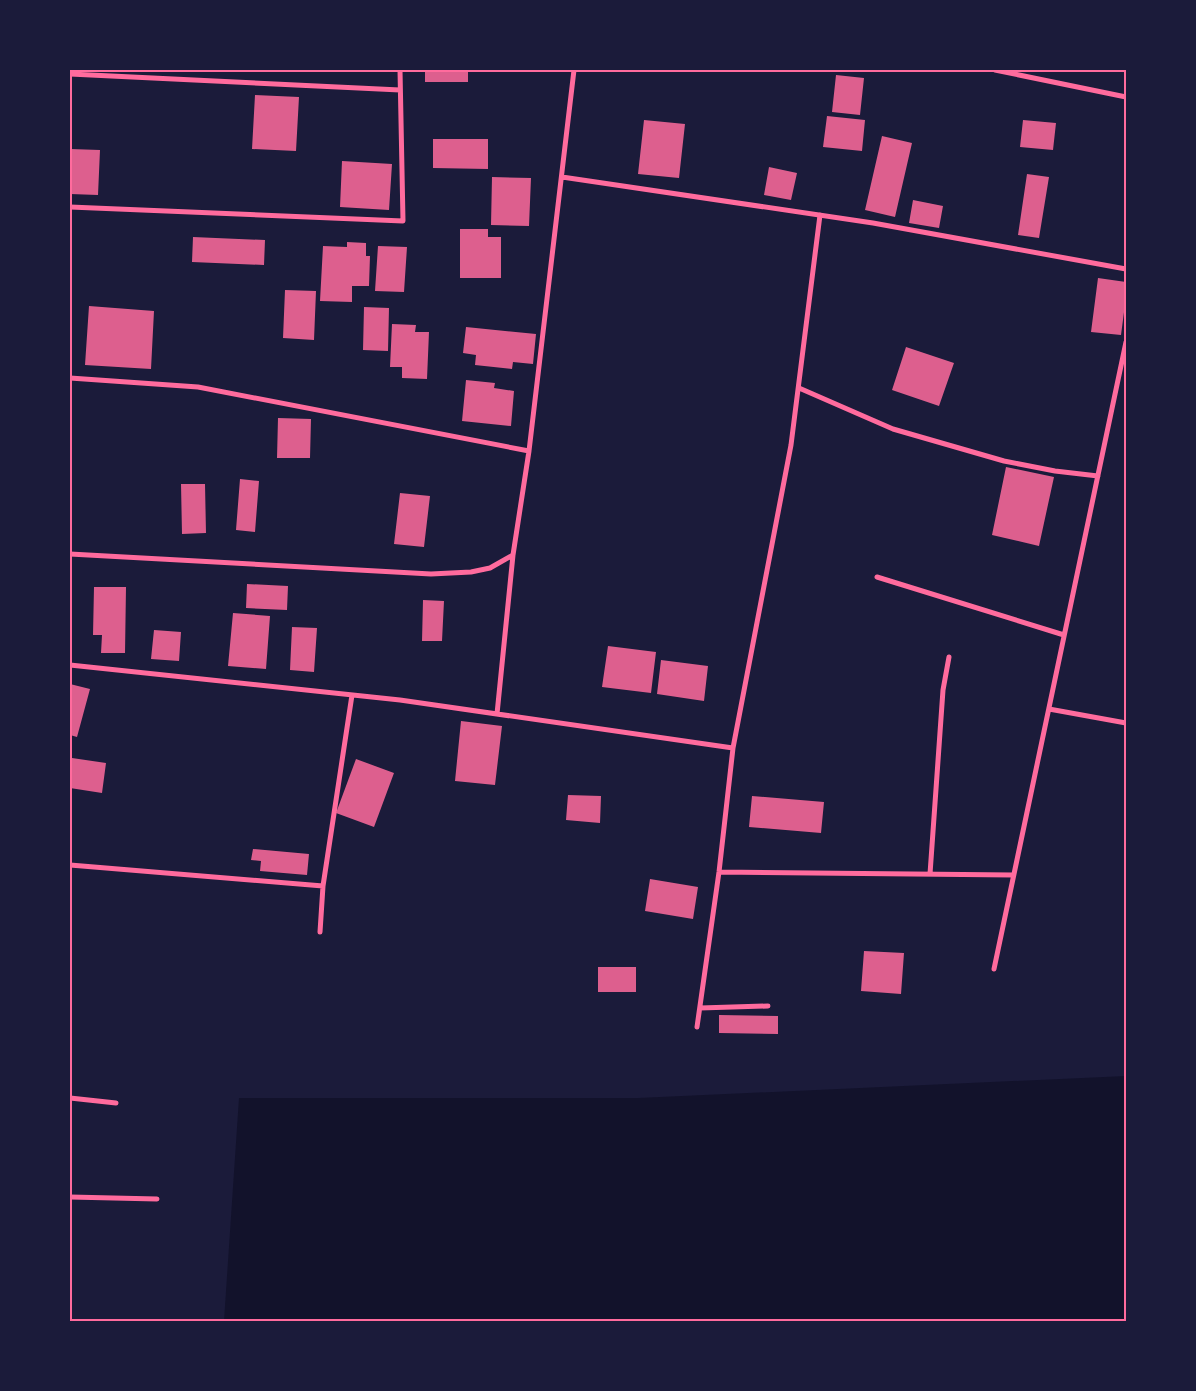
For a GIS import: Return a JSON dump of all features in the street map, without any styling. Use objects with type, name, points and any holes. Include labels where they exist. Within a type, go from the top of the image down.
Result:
[{"type":"street","points":[[70,206],[403,221],[400,70]]},
{"type":"street","points":[[497,714],[513,555],[529,451],[574,70]]},
{"type":"street","points":[[995,70],[1126,97]]},
{"type":"street","points":[[70,74],[400,90]]},
{"type":"street","points":[[562,176],[873,223],[1126,269]]},
{"type":"street","points":[[697,1027],[719,872],[733,748],[791,445],[820,215]]},
{"type":"street","points":[[994,969],[1126,342]]},
{"type":"street","points":[[1119,374],[1126,375]]},
{"type":"street","points":[[70,378],[198,387],[529,451]]},
{"type":"street","points":[[799,388],[893,429],[1004,461],[1055,472],[1098,476]]},
{"type":"street","points":[[70,554],[431,574],[471,572],[490,568],[513,555]]},
{"type":"street","points":[[878,577],[1064,635]]},
{"type":"street","points":[[930,874],[943,690],[949,658]]},
{"type":"street","points":[[70,665],[400,700],[733,748]]},
{"type":"street","points":[[320,932],[323,886],[352,695]]},
{"type":"street","points":[[1048,709],[1126,723]]},
{"type":"street","points":[[70,865],[323,886]]},
{"type":"street","points":[[719,872],[1013,875]]},
{"type":"street","points":[[700,1008],[768,1006]]},
{"type":"street","points":[[70,1098],[116,1103]]},
{"type":"street","points":[[70,1197],[157,1200]]},
{"type":"shaded area","points":[[1126,1076],[1126,1321],[224,1321],[239,1098],[638,1098]]},
{"type":"building","points":[[425,70],[468,70],[468,82],[425,82]]},
{"type":"building","points":[[836,75],[864,78],[860,115],[832,112]]},
{"type":"building","points":[[255,95],[299,97],[296,151],[252,149]]},
{"type":"building","points":[[827,116],[865,120],[862,151],[823,147]]},
{"type":"building","points":[[644,120],[685,124],[679,178],[638,174]]},
{"type":"building","points":[[1023,120],[1056,123],[1053,150],[1020,147]]},
{"type":"building","points":[[882,136],[912,143],[895,217],[865,210]]},
{"type":"building","points":[[433,139],[488,139],[488,169],[433,168]]},
{"type":"building","points":[[70,149],[100,150],[98,195],[70,194]]},
{"type":"building","points":[[342,161],[392,164],[389,210],[340,207]]},
{"type":"building","points":[[769,167],[797,173],[791,200],[764,195]]},
{"type":"building","points":[[1027,174],[1049,177],[1039,238],[1018,235]]},
{"type":"building","points":[[492,177],[531,178],[529,226],[491,225]]},
{"type":"building","points":[[913,200],[943,206],[939,228],[909,223]]},
{"type":"building","points":[[460,229],[488,229],[488,237],[501,237],[501,278],[460,278]]},
{"type":"building","points":[[193,237],[265,240],[264,265],[192,262]]},
{"type":"building","points":[[347,242],[366,243],[366,256],[370,256],[369,286],[352,286],[352,302],[320,301],[323,246],[347,247]]},
{"type":"building","points":[[378,246],[407,247],[404,292],[375,291]]},
{"type":"building","points":[[1098,278],[1126,282],[1121,335],[1091,332]]},
{"type":"building","points":[[285,290],[316,291],[314,340],[283,338]]},
{"type":"building","points":[[89,306],[154,311],[151,369],[85,365]]},
{"type":"building","points":[[364,307],[389,308],[388,351],[363,350]]},
{"type":"building","points":[[392,324],[416,325],[415,332],[429,332],[427,379],[402,378],[402,367],[390,367]]},
{"type":"building","points":[[466,327],[536,334],[533,364],[513,362],[512,369],[475,365],[476,355],[463,353]]},
{"type":"building","points":[[906,347],[954,363],[939,406],[892,390]]},
{"type":"building","points":[[466,380],[495,383],[494,388],[514,391],[511,426],[462,421]]},
{"type":"building","points":[[278,418],[311,419],[310,458],[277,458]]},
{"type":"building","points":[[1006,467],[1054,477],[1039,546],[992,535]]},
{"type":"building","points":[[240,479],[259,481],[255,532],[236,530]]},
{"type":"building","points":[[181,484],[205,484],[206,533],[182,534]]},
{"type":"building","points":[[400,493],[430,496],[424,547],[394,544]]},
{"type":"building","points":[[247,584],[288,586],[287,610],[246,608]]},
{"type":"building","points":[[94,587],[126,587],[125,653],[101,653],[102,635],[93,635]]},
{"type":"building","points":[[423,600],[444,601],[442,641],[422,641]]},
{"type":"building","points":[[233,613],[270,616],[266,669],[228,666]]},
{"type":"building","points":[[292,627],[317,628],[314,672],[290,670]]},
{"type":"building","points":[[154,630],[181,632],[179,661],[151,659]]},
{"type":"building","points":[[608,646],[656,652],[651,693],[602,687]]},
{"type":"building","points":[[661,660],[708,666],[704,701],[657,694]]},
{"type":"building","points":[[70,684],[90,689],[77,737],[70,735]]},
{"type":"building","points":[[461,721],[502,726],[495,785],[455,781]]},
{"type":"building","points":[[72,758],[106,763],[102,793],[70,788]]},
{"type":"building","points":[[356,759],[394,773],[374,827],[336,813]]},
{"type":"building","points":[[568,795],[601,796],[600,823],[566,820]]},
{"type":"building","points":[[752,796],[824,802],[821,833],[749,827]]},
{"type":"building","points":[[253,849],[309,854],[307,875],[260,871],[261,861],[251,860]]},
{"type":"building","points":[[650,879],[698,887],[693,919],[645,911]]},
{"type":"building","points":[[864,951],[904,953],[901,994],[861,991]]},
{"type":"building","points":[[598,967],[636,967],[636,992],[598,992]]},
{"type":"building","points":[[719,1015],[778,1016],[778,1034],[719,1033]]}]
